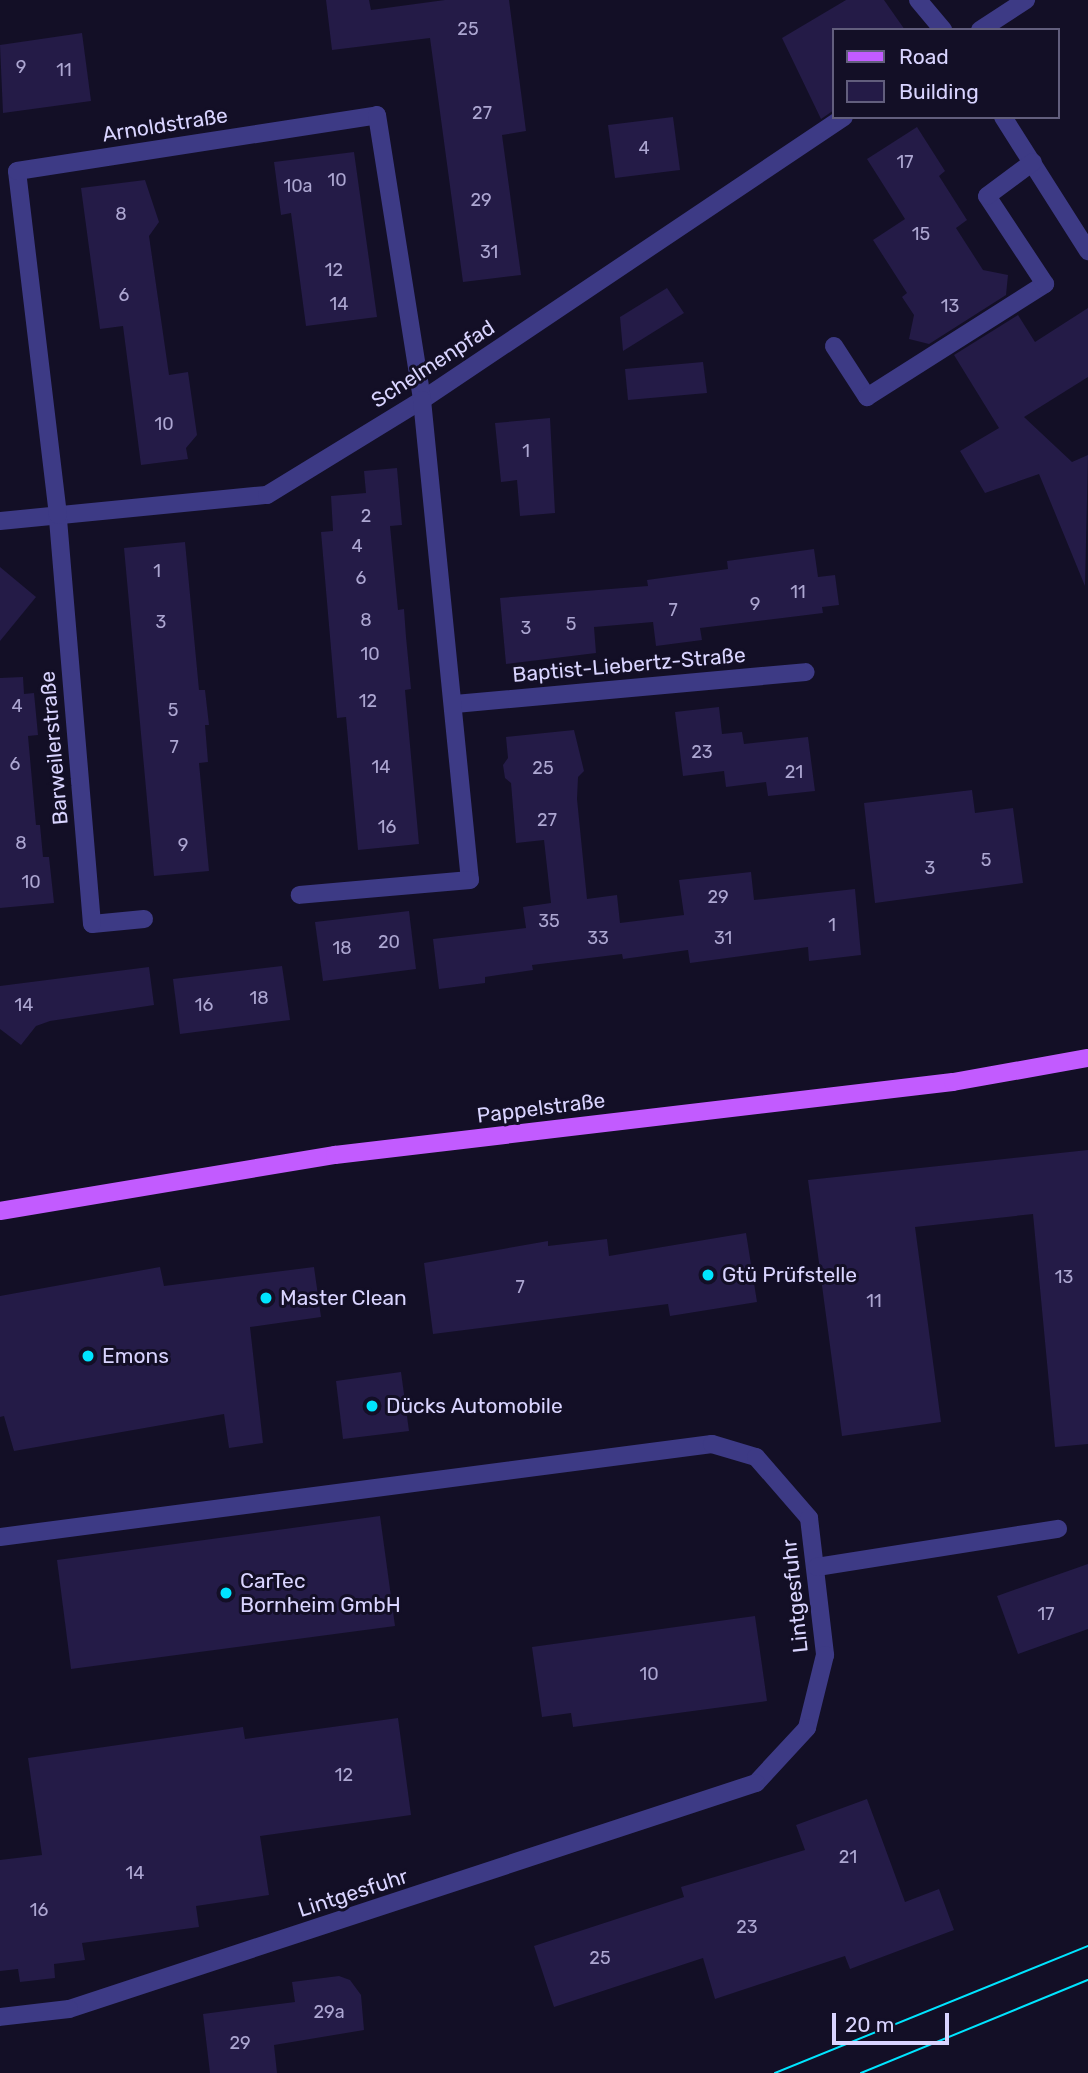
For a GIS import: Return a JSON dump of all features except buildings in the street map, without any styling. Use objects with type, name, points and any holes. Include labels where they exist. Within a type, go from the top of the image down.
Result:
[{"type":"main road","name":"Pappelstraße","points":[[0,1211],[335,1155],[953,1082],[1088,1058]]},
{"type":"street","points":[[918,0],[941,28]]},
{"type":"street","points":[[983,28],[1026,0]]},
{"type":"street","name":"Arnoldstraße","points":[[58,515],[17,171],[377,115],[422,400]]},
{"type":"street","name":"Schelmenpfad","points":[[0,521],[267,495],[422,400],[841,119]]},
{"type":"street","points":[[1004,119],[1083,234],[1088,251]]},
{"type":"street","points":[[834,346],[867,397],[1045,284],[987,196],[1033,162]]},
{"type":"street","points":[[300,895],[470,880],[455,704],[422,400]]},
{"type":"street","name":"Barweilerstraße","points":[[58,515],[92,924],[144,919]]},
{"type":"street","name":"Baptist-Liebertz-Straße","points":[[455,704],[806,672]]},
{"type":"street","name":"Lintgesfuhr","points":[[0,1537],[712,1444],[756,1458],[785,1485],[809,1518],[817,1567],[825,1655],[818,1693],[807,1728],[756,1783],[69,2009],[0,2017]]},
{"type":"street","points":[[817,1567],[1058,1529]]},
{"type":"tram line","points":[[775,2073],[1088,1946]]},
{"type":"tram line","points":[[861,2073],[1088,1980]]},
{"type":"place","name":"Gtü Prüfstelle","points":[[708,1275]]},
{"type":"place","name":"Master Clean","points":[[266,1298]]},
{"type":"place","name":"Emons","points":[[88,1356]]},
{"type":"place","name":"Dücks Automobile","points":[[372,1406]]},
{"type":"place","name":"CarTec Bornheim GmbH","points":[[226,1593]]}]
